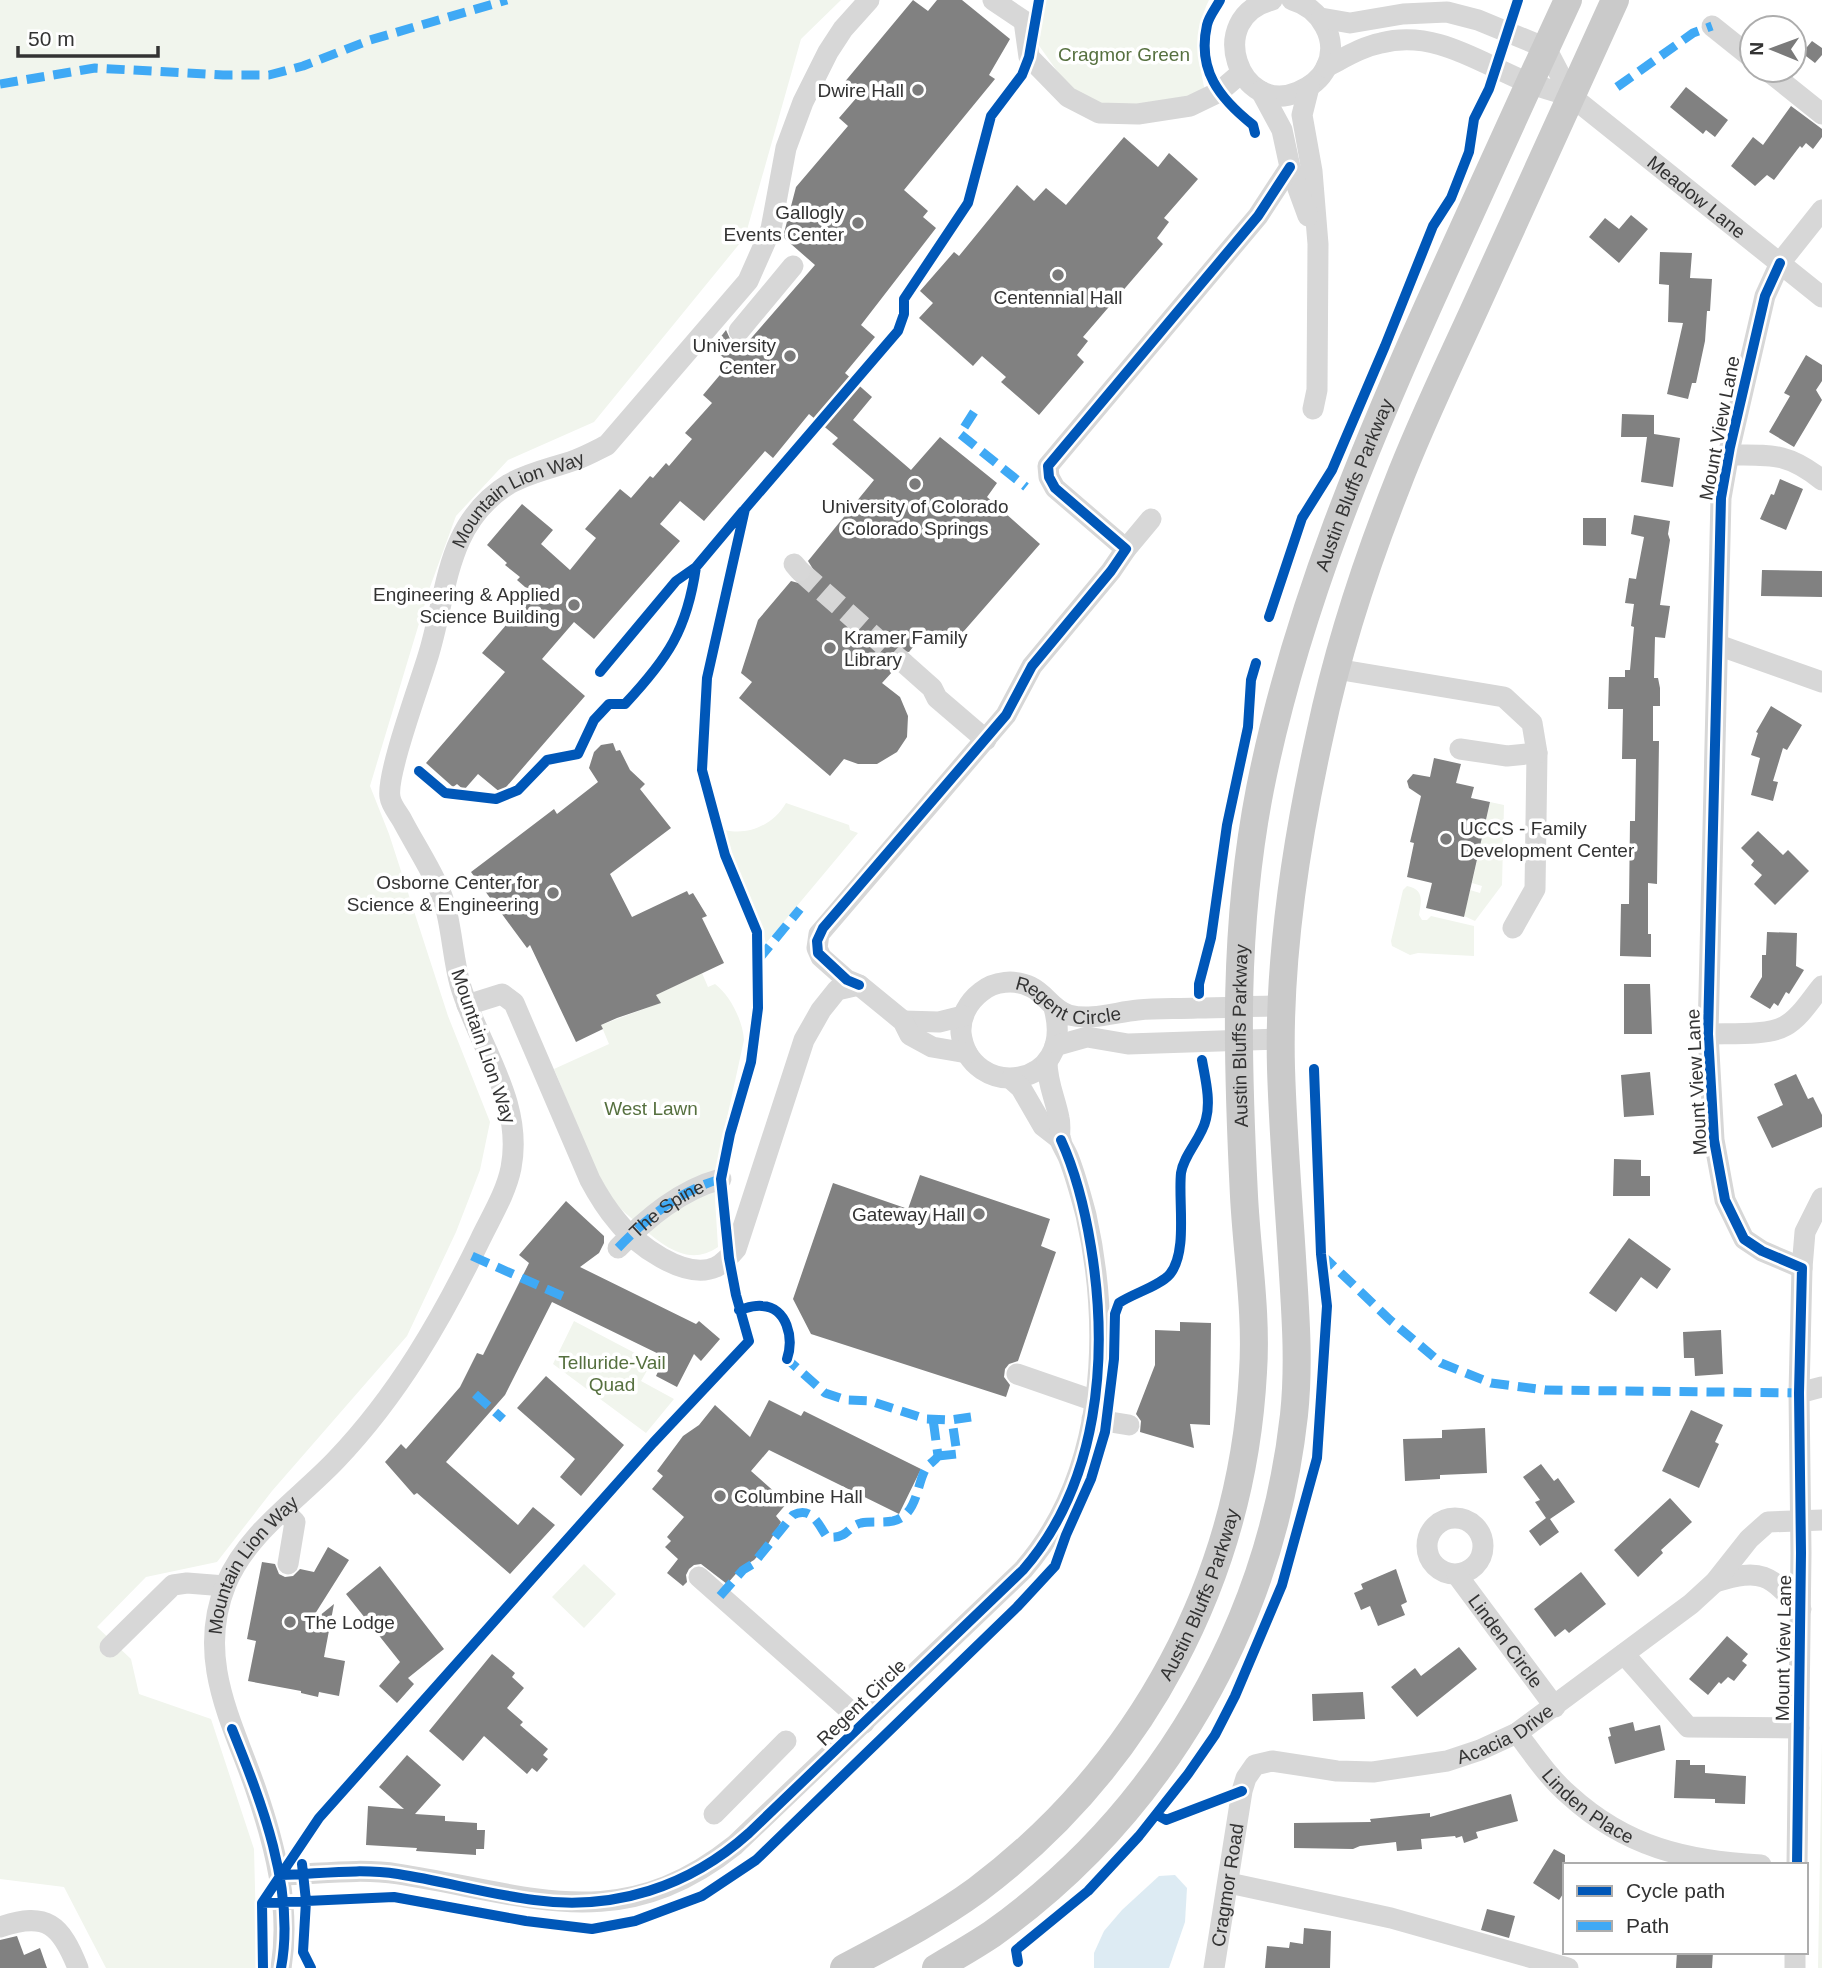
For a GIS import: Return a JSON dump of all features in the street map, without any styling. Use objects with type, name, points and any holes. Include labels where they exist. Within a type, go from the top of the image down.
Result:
[{"type":"main road","name":"Austin Bluffs Parkway","points":[[844,1968],[962,1900],[1017,1858],[1090,1787],[1121,1747],[1176,1656],[1204,1599],[1233,1506],[1244,1457],[1254,1369],[1237,1006],[1245,896],[1260,790],[1280,705],[1317,577],[1355,474],[1568,0]]},
{"type":"main road","name":"Austin Bluffs Parkway","points":[[936,1968],[1007,1923],[1085,1855],[1121,1815],[1158,1770],[1185,1730],[1216,1676],[1245,1616],[1277,1512],[1295,1412],[1298,1353],[1281,1039],[1294,875],[1308,790],[1336,669],[1363,575],[1398,481],[1615,0]]},
{"type":"street","name":"Mountain Lion Way","points":[[281,1968],[285,1925],[281,1875],[216,1674],[217,1620],[225,1586],[237,1562],[256,1538],[353,1443],[398,1385],[439,1321],[505,1187],[515,1140],[512,1115],[467,1005],[438,884],[389,795],[394,767],[430,652],[456,546],[474,516],[494,495],[532,474],[578,460],[607,445],[748,281],[771,229],[786,148],[803,102],[828,52],[843,29],[869,0]]},
{"type":"street","points":[[993,0],[1024,21],[1029,57],[1069,97],[1099,113],[1138,114],[1190,106],[1219,92],[1241,73]]},
{"type":"street","points":[[1269,0],[1247,14],[1235,36],[1236,61],[1241,73],[1250,83],[1261,91],[1277,95],[1294,94],[1309,87],[1326,67],[1330,42],[1308,6]]},
{"type":"street","points":[[1308,6],[1350,23],[1403,13],[1447,12],[1478,20],[1546,48]]},
{"type":"street","points":[[1712,26],[1738,47]]},
{"type":"street","name":"Meadow Lane","points":[[1326,67],[1356,51],[1383,42],[1425,41],[1458,50],[1529,83],[1571,96],[1822,297]]},
{"type":"street","name":"Meadow Lane","points":[[1546,48],[1571,96]]},
{"type":"street","points":[[1784,84],[1822,114]]},
{"type":"street","points":[[1309,87],[1302,115],[1312,172],[1318,244],[1317,390],[1313,409]]},
{"type":"street","points":[[1261,91],[1282,130],[1290,167],[1318,244]]},
{"type":"street","points":[[1126,549],[1055,488],[1049,477],[1048,466],[1258,216],[1290,167]]},
{"type":"street","name":"Mount View Lane","points":[[1797,1863],[1801,1609],[1812,1520],[1799,1394],[1802,1268],[1762,1251],[1744,1239],[1725,1200],[1714,1140],[1708,1034],[1721,498],[1728,455],[1765,296],[1780,263],[1822,211]]},
{"type":"street","points":[[739,331],[793,266]]},
{"type":"street","points":[[748,281],[768,296]]},
{"type":"street","points":[[1728,455],[1778,455],[1805,466],[1822,480]]},
{"type":"street","points":[[903,1021],[939,1021],[963,1016],[961,1029],[967,1053],[919,1042],[910,1035],[903,1021],[859,985],[847,980],[821,957],[817,948],[819,934],[1006,715],[1032,666],[1111,572],[1151,519]]},
{"type":"street","points":[[1718,645],[1822,682]]},
{"type":"street","points":[[905,664],[932,688],[937,698],[986,740]]},
{"type":"street","points":[[1336,669],[1504,697],[1532,723],[1537,753],[1535,889],[1513,928]]},
{"type":"street","points":[[1460,749],[1507,756],[1537,753]]},
{"type":"street","name":"Regent Circle","points":[[963,1016],[968,1004],[985,988],[1010,982],[1031,986],[1054,1008],[1083,1017],[1140,1010],[1282,1006]]},
{"type":"street","points":[[467,1005],[502,994],[514,1003],[590,1180],[619,1224],[624,1241],[684,1267],[708,1269],[729,1258],[736,1249],[804,1040],[811,1026],[837,990],[859,985]]},
{"type":"street","points":[[1708,1034],[1775,1030],[1786,1026],[1822,986]]},
{"type":"street","points":[[1051,1054],[1058,1027],[1054,1008]]},
{"type":"street","name":"Regent Circle","points":[[1011,1079],[1031,1074],[1051,1054],[1087,1037],[1128,1044],[1281,1039]]},
{"type":"street","name":"Regent Circle","points":[[967,1053],[985,1071],[1011,1079],[1021,1088],[1043,1126],[1060,1140]]},
{"type":"street","name":"Regent Circle","points":[[281,1875],[366,1872],[396,1874],[532,1900],[568,1903],[599,1902],[640,1895],[667,1886],[723,1855],[749,1833],[1002,1591],[1038,1552],[1062,1510],[1074,1480],[1094,1410],[1100,1355],[1095,1269],[1086,1216],[1060,1140],[1060,1120],[1049,1087],[1051,1054]]},
{"type":"street","name":"The Spine","points":[[624,1241],[655,1213],[703,1184],[721,1180]]},
{"type":"street","points":[[1802,1268],[1805,1232],[1822,1198]]},
{"type":"street","points":[[1017,1374],[1129,1426]]},
{"type":"street","points":[[1799,1394],[1822,1387]]},
{"type":"street","points":[[284,1511],[295,1522],[288,1564]]},
{"type":"street","name":"Acacia Drive","points":[[1255,1765],[1272,1761],[1337,1771],[1373,1772],[1447,1761],[1480,1750],[1517,1733],[1555,1707],[1692,1604],[1715,1582],[1749,1539],[1768,1522],[1812,1520]]},
{"type":"street","points":[[1715,1582],[1743,1574],[1761,1576],[1777,1583],[1801,1609]]},
{"type":"street","name":"Linden Circle","points":[[1457,1575],[1555,1707]]},
{"type":"street","points":[[699,1577],[864,1723]]},
{"type":"street","points":[[110,1647],[173,1585],[187,1583],[225,1586]]},
{"type":"street","points":[[1625,1654],[1688,1727],[1799,1728]]},
{"type":"street","name":"Linden Place","points":[[1517,1733],[1567,1794],[1628,1837],[1692,1858],[1741,1863]]},
{"type":"street","points":[[749,1833],[718,1810],[786,1741]]},
{"type":"street","name":"Cragmor Road","points":[[1214,1968],[1242,1791],[1246,1778],[1255,1765]]},
{"type":"street","points":[[760,1768],[787,1795]]},
{"type":"street","points":[[1229,1884],[1391,1918],[1568,1968]]},
{"type":"street","points":[[0,1927],[29,1920],[50,1926],[65,1938],[78,1968]]},
{"type":"green space","points":[[0,0],[841,0],[801,39],[745,237],[594,422],[508,460],[456,516],[430,587],[370,786],[389,834],[448,1016],[490,1122],[480,1170],[456,1232],[407,1336],[272,1491],[217,1562],[146,1577],[97,1627],[131,1659],[139,1694],[211,1719],[254,1849],[257,1968],[106,1968],[64,1887],[0,1879]]},
{"type":"green space","name":"Cragmor Green","points":[[1043,0],[1209,0],[1199,34],[1205,91],[1178,102],[1098,106],[1072,92],[1035,40]]},
{"type":"green space","points":[[1490,802],[1504,805],[1502,885],[1475,921],[1464,916],[1470,890],[1480,893],[1482,886],[1472,883],[1483,833],[1494,835],[1495,828],[1485,825]]},
{"type":"green space","points":[[786,803],[849,825],[850,830],[858,833],[766,943],[756,910],[739,876],[725,830],[743,831],[760,827],[775,817]]},
{"type":"green space","points":[[1407,886],[1419,893],[1419,915],[1422,920],[1431,916],[1474,926],[1474,956],[1418,953],[1410,955],[1392,946],[1403,890]]},
{"type":"green space","name":"West Lawn","points":[[702,973],[708,987],[715,984],[731,1002],[744,1040],[718,1159],[715,1199],[718,1247],[696,1255],[675,1251],[666,1246],[617,1205],[589,1154],[554,1069],[609,1044],[601,1025],[660,1003],[656,995]]},
{"type":"green space","name":"Telluride-Vail Quad","points":[[574,1321],[652,1362],[641,1381],[674,1399],[646,1433],[553,1364]]},
{"type":"green space","points":[[584,1564],[616,1594],[584,1628],[552,1597]]},
{"type":"green space","points":[[1822,1739],[1822,1968],[1818,1968]]},
{"type":"shaded area","points":[[1175,1875],[1187,1888],[1185,1922],[1169,1968],[1094,1968],[1094,1953],[1104,1931],[1122,1910],[1159,1876]]},
{"type":"building","points":[[913,0],[928,11],[937,0],[962,0],[1010,39],[989,75],[995,79],[904,190],[928,211],[923,217],[936,228],[861,325],[875,337],[845,373],[872,397],[853,420],[911,470],[940,437],[997,483],[987,497],[1040,544],[957,639],[947,631],[933,646],[921,637],[909,652],[902,651],[895,656],[892,662],[894,670],[882,683],[900,697],[908,716],[907,737],[897,752],[877,764],[858,764],[844,759],[830,776],[739,698],[752,682],[741,673],[758,620],[791,581],[802,584],[809,580],[813,569],[808,561],[874,480],[832,444],[838,438],[809,414],[773,458],[765,451],[704,521],[680,501],[660,524],[680,541],[594,639],[574,622],[542,659],[585,696],[501,793],[478,774],[464,790],[457,784],[453,787],[426,763],[505,672],[482,653],[533,594],[517,580],[520,577],[505,565],[507,563],[487,545],[522,504],[553,530],[541,544],[570,570],[596,538],[585,529],[620,489],[631,498],[650,476],[653,478],[666,463],[669,466],[692,439],[685,433],[712,403],[703,395],[730,363],[712,348],[726,330],[731,341],[737,344],[747,343],[815,265],[783,237],[796,187],[848,126],[839,118],[858,96],[843,84]]},
{"type":"building","points":[[1812,41],[1822,48],[1822,55],[1815,63],[1808,58],[1808,46]]},
{"type":"building","points":[[1686,87],[1728,120],[1715,137],[1706,130],[1703,134],[1670,107]]},
{"type":"building","points":[[1791,106],[1822,129],[1822,137],[1813,149],[1806,143],[1802,148],[1800,146],[1774,180],[1767,175],[1755,186],[1731,166],[1753,137],[1763,145]]},
{"type":"building","name":"Centennial Hall","points":[[1124,137],[1158,167],[1169,153],[1198,179],[1164,218],[1169,222],[1157,238],[1163,244],[1083,337],[1088,341],[1077,355],[1084,362],[1039,415],[1001,382],[1006,377],[982,356],[973,366],[919,318],[933,303],[920,291],[954,252],[959,256],[1017,185],[1034,201],[1046,188],[1066,205]]},
{"type":"building","points":[[1631,215],[1648,229],[1619,263],[1589,237],[1605,218],[1619,229]]},
{"type":"building","points":[[1660,252],[1692,253],[1690,278],[1712,279],[1705,341],[1696,383],[1692,383],[1688,399],[1667,394],[1683,323],[1668,322],[1669,285],[1659,284]]},
{"type":"building","points":[[1806,355],[1822,365],[1822,381],[1816,390],[1822,400],[1794,447],[1769,432],[1790,396],[1784,393]]},
{"type":"building","points":[[1622,414],[1654,415],[1654,434],[1680,438],[1673,487],[1641,482],[1647,437],[1621,437]]},
{"type":"building","points":[[1780,479],[1803,489],[1786,530],[1760,519]]},
{"type":"building","points":[[1634,515],[1670,521],[1670,540],[1660,605],[1670,606],[1665,638],[1655,637],[1654,678],[1658,678],[1660,706],[1653,706],[1653,741],[1659,741],[1657,884],[1648,883],[1651,957],[1620,956],[1621,904],[1629,904],[1630,821],[1635,821],[1636,759],[1622,759],[1623,709],[1608,709],[1609,677],[1625,677],[1625,670],[1630,670],[1634,604],[1625,603],[1629,578],[1636,579],[1644,537],[1631,534]]},
{"type":"building","points":[[1583,518],[1606,518],[1606,546],[1583,545]]},
{"type":"building","points":[[1762,570],[1822,571],[1822,597],[1761,596]]},
{"type":"building","points":[[1771,706],[1802,725],[1787,750],[1783,748],[1773,781],[1778,782],[1773,801],[1751,795],[1760,758],[1751,755],[1758,733],[1756,732]]},
{"type":"building","name":"Osborne Center for Science & Engineering","points":[[613,743],[616,751],[620,750],[630,770],[645,784],[640,789],[671,828],[610,874],[632,917],[687,891],[689,895],[693,893],[707,916],[702,918],[724,963],[656,995],[661,1003],[601,1025],[603,1029],[576,1042],[530,945],[527,948],[471,872],[554,809],[557,814],[598,782],[589,768],[594,752],[601,745]]},
{"type":"building","name":"UCCS - Family Development Center","points":[[1434,758],[1461,764],[1456,783],[1474,787],[1471,798],[1490,802],[1464,917],[1426,908],[1432,883],[1407,877],[1414,843],[1410,842],[1421,796],[1409,788],[1407,781],[1413,774],[1430,777]]},
{"type":"building","points":[[1758,831],[1783,855],[1788,850],[1809,871],[1775,905],[1754,884],[1762,875],[1751,865],[1754,861],[1741,848]]},
{"type":"building","points":[[1767,932],[1797,933],[1796,966],[1804,970],[1789,994],[1786,992],[1778,1006],[1774,1003],[1770,1009],[1750,997],[1762,977],[1762,955],[1766,955]]},
{"type":"building","points":[[1624,984],[1650,984],[1652,1034],[1624,1034]]},
{"type":"building","points":[[1650,1072],[1654,1115],[1624,1117],[1621,1075]]},
{"type":"building","points":[[1796,1074],[1808,1099],[1813,1097],[1822,1115],[1822,1127],[1772,1148],[1757,1117],[1783,1105],[1774,1084]]},
{"type":"building","points":[[1614,1159],[1641,1160],[1641,1176],[1650,1176],[1650,1196],[1613,1196]]},
{"type":"building","points":[[920,1175],[1050,1219],[1041,1246],[1056,1252],[1018,1361],[1009,1364],[1005,1369],[1004,1377],[1010,1385],[1006,1397],[811,1334],[793,1299],[833,1183],[908,1209]]},
{"type":"building","points":[[566,1201],[604,1236],[599,1253],[580,1267],[696,1324],[699,1321],[720,1339],[701,1361],[694,1354],[677,1387],[656,1376],[665,1357],[552,1302],[505,1395],[446,1462],[518,1525],[533,1507],[555,1525],[510,1574],[417,1493],[414,1495],[385,1462],[401,1444],[406,1449],[460,1387],[477,1353],[483,1355],[529,1263],[519,1255]]},
{"type":"building","points":[[1629,1238],[1671,1269],[1657,1289],[1641,1277],[1616,1312],[1589,1293]]},
{"type":"building","points":[[1180,1322],[1211,1323],[1210,1425],[1190,1424],[1194,1448],[1140,1432],[1141,1421],[1136,1414],[1155,1365],[1155,1330],[1180,1331]]},
{"type":"building","points":[[1721,1330],[1723,1374],[1695,1376],[1694,1358],[1684,1358],[1683,1332]]},
{"type":"building","points":[[546,1376],[624,1445],[581,1496],[560,1477],[575,1459],[517,1408]]},
{"type":"building","name":"Columbine Hall","points":[[769,1400],[801,1416],[804,1411],[921,1469],[899,1514],[769,1450],[751,1471],[787,1503],[776,1516],[781,1522],[767,1546],[727,1584],[701,1564],[689,1569],[687,1582],[683,1586],[667,1573],[678,1559],[665,1547],[671,1541],[667,1537],[684,1517],[652,1489],[663,1476],[657,1471],[683,1436],[699,1425],[715,1405],[750,1437]]},
{"type":"building","points":[[1691,1410],[1723,1425],[1715,1442],[1719,1444],[1699,1488],[1662,1471]]},
{"type":"building","points":[[1485,1428],[1487,1473],[1440,1475],[1440,1479],[1405,1481],[1403,1439],[1442,1438],[1442,1430]]},
{"type":"building","points":[[1541,1464],[1554,1481],[1558,1478],[1575,1502],[1550,1519],[1559,1532],[1540,1546],[1529,1531],[1546,1518],[1535,1502],[1540,1500],[1523,1477]]},
{"type":"building","points":[[1670,1498],[1692,1522],[1661,1550],[1663,1553],[1638,1577],[1614,1550]]},
{"type":"building","name":"The Lodge","points":[[328,1547],[349,1560],[308,1625],[334,1604],[324,1657],[345,1661],[339,1696],[319,1692],[318,1697],[248,1681],[256,1641],[247,1639],[262,1562],[275,1564],[279,1574],[285,1577],[293,1576],[300,1569],[314,1572]]},
{"type":"building","points":[[380,1566],[444,1649],[408,1678],[414,1684],[397,1703],[379,1686],[400,1662],[346,1594]]},
{"type":"building","points":[[1396,1569],[1407,1602],[1401,1605],[1405,1615],[1378,1626],[1370,1606],[1361,1610],[1354,1593],[1363,1589],[1361,1584]]},
{"type":"building","points":[[1581,1572],[1606,1604],[1569,1633],[1565,1629],[1555,1637],[1534,1609]]},
{"type":"building","points":[[1727,1636],[1748,1654],[1742,1661],[1747,1665],[1734,1681],[1728,1677],[1721,1684],[1719,1682],[1708,1695],[1689,1679]]},
{"type":"building","points":[[1459,1647],[1477,1669],[1417,1717],[1391,1687],[1415,1668],[1421,1676]]},
{"type":"building","points":[[492,1654],[515,1673],[512,1677],[524,1688],[507,1708],[523,1722],[520,1725],[548,1749],[543,1755],[548,1759],[537,1772],[532,1768],[527,1774],[484,1736],[463,1761],[429,1731]]},
{"type":"building","points":[[1363,1692],[1365,1719],[1313,1721],[1312,1694]]},
{"type":"building","points":[[1633,1722],[1635,1731],[1660,1725],[1665,1750],[1615,1764],[1608,1737],[1611,1736],[1609,1728]]},
{"type":"building","points":[[407,1755],[441,1785],[415,1814],[445,1816],[445,1821],[477,1823],[477,1830],[485,1830],[484,1849],[476,1849],[476,1855],[366,1845],[368,1806],[404,1809],[379,1787]]},
{"type":"building","points":[[1676,1760],[1690,1760],[1690,1765],[1705,1765],[1705,1773],[1746,1776],[1745,1804],[1715,1803],[1715,1799],[1674,1798]]},
{"type":"building","points":[[1511,1794],[1518,1821],[1476,1832],[1478,1838],[1464,1843],[1462,1836],[1455,1836],[1421,1839],[1422,1849],[1397,1851],[1396,1842],[1353,1849],[1294,1848],[1294,1823],[1371,1822],[1370,1819],[1430,1813],[1430,1817]]},
{"type":"building","points":[[1554,1849],[1565,1855],[1563,1894],[1559,1900],[1533,1883]]},
{"type":"building","points":[[1487,1909],[1515,1916],[1509,1938],[1481,1930]]},
{"type":"building","points":[[1304,1928],[1331,1931],[1330,1968],[1265,1968],[1267,1946],[1289,1948],[1290,1942],[1303,1944]]},
{"type":"building","points":[[17,1936],[24,1955],[40,1948],[47,1968],[0,1968],[0,1940]]},
{"type":"building","points":[[1677,1954],[1713,1954],[1712,1968],[1676,1968]]},
{"type":"tunnel","points":[[800,571],[905,664]]},
{"type":"marked path","points":[[0,84],[95,68],[269,75],[303,66],[370,40],[507,0]]},
{"type":"marked path","points":[[1617,87],[1693,33],[1712,26]]},
{"type":"marked path","points":[[974,412],[960,434],[1026,487]]},
{"type":"marked path","points":[[758,960],[800,909]]},
{"type":"marked path","points":[[618,1248],[665,1206],[692,1190],[721,1179]]},
{"type":"marked path","points":[[1321,1254],[1390,1320],[1441,1363],[1491,1383],[1545,1390],[1799,1393]]},
{"type":"marked path","points":[[472,1256],[569,1299]]},
{"type":"marked path","points":[[788,1354],[787,1359],[825,1393],[846,1400],[870,1401],[926,1419],[971,1417]]},
{"type":"marked path","points":[[475,1394],[503,1419]]},
{"type":"marked path","points":[[720,1596],[743,1570],[753,1564],[793,1515],[810,1515],[827,1537],[843,1535],[861,1523],[889,1522],[901,1518],[908,1512],[916,1497],[923,1473],[938,1456],[933,1419]]},
{"type":"marked path","points":[[938,1456],[957,1454],[952,1420]]},
{"type":"cycle path","points":[[263,1968],[262,1903],[319,1818],[653,1443],[749,1341],[729,1258],[721,1179],[730,1134],[751,1062],[758,1008],[757,932],[725,855],[702,770],[707,678],[745,509],[898,331],[904,314],[904,299],[968,203],[991,116],[1022,75],[1029,57],[1039,0]]},
{"type":"cycle path","points":[[1220,0],[1207,25],[1205,56],[1208,69],[1221,93],[1253,125],[1255,133]]},
{"type":"cycle path","points":[[1269,617],[1302,518],[1332,470],[1433,226],[1451,198],[1469,152],[1474,119],[1489,89],[1518,0]]},
{"type":"cycle path","points":[[859,985],[847,980],[818,953],[817,941],[823,928],[1006,715],[1032,666],[1126,549],[1055,488],[1049,477],[1048,466],[1258,216],[1290,167]]},
{"type":"cycle path","points":[[1780,263],[1765,296],[1721,498],[1708,1034],[1714,1140],[1725,1200],[1744,1239],[1762,1251],[1802,1268],[1797,1863]]},
{"type":"cycle path","points":[[600,672],[676,581],[696,567],[743,511]]},
{"type":"cycle path","points":[[419,771],[445,793],[496,799],[518,790],[547,760],[578,754],[594,720],[609,704],[625,704],[664,657],[681,626],[696,567]]},
{"type":"cycle path","points":[[1199,994],[1211,938],[1227,825],[1248,727],[1251,680],[1256,663]]},
{"type":"cycle path","points":[[262,1903],[394,1897],[526,1921],[592,1929],[635,1921],[702,1896],[756,1860],[1017,1607],[1055,1566],[1091,1479],[1105,1432],[1114,1359],[1115,1314],[1119,1303],[1160,1282],[1170,1274],[1176,1264],[1181,1240],[1181,1173],[1204,1126],[1207,1112],[1207,1089],[1202,1060]]},
{"type":"cycle path","points":[[1018,1962],[1016,1950],[1088,1891],[1139,1836],[1188,1774],[1215,1735],[1235,1696],[1282,1585],[1317,1458],[1327,1306],[1321,1254],[1314,1069]]},
{"type":"cycle path","points":[[281,1875],[383,1872],[534,1900],[593,1902],[649,1891],[676,1881],[726,1852],[749,1833],[1023,1570],[1048,1536],[1068,1498],[1083,1459],[1092,1417],[1099,1332],[1086,1220],[1076,1179],[1061,1140]]},
{"type":"cycle path","points":[[739,1310],[759,1306],[771,1308],[783,1318],[790,1342],[787,1359]]},
{"type":"cycle path","points":[[232,1729],[264,1815],[280,1877],[284,1907],[281,1968]]},
{"type":"cycle path","points":[[1157,1815],[1166,1820],[1242,1791]]},
{"type":"cycle path","points":[[302,1864],[306,1901],[303,1952],[311,1968]]},
{"type":"place","name":"Dwire Hall","points":[[918,90]]},
{"type":"place","name":"Gallogly Events Center","points":[[858,223]]},
{"type":"place","name":"Centennial Hall","points":[[1058,275]]},
{"type":"place","name":"University Center","points":[[790,356]]},
{"type":"place","name":"University of Colorado Colorado Springs","points":[[915,484]]},
{"type":"place","name":"Engineering & Applied Science Building","points":[[574,605]]},
{"type":"place","name":"Kramer Family Library","points":[[830,648]]},
{"type":"place","name":"UCCS - Family Development Center","points":[[1446,839]]},
{"type":"place","name":"Osborne Center for Science & Engineering","points":[[553,893]]},
{"type":"place","name":"Gateway Hall","points":[[979,1214]]},
{"type":"place","name":"Columbine Hall","points":[[720,1496]]},
{"type":"place","name":"The Lodge","points":[[290,1622]]}]
